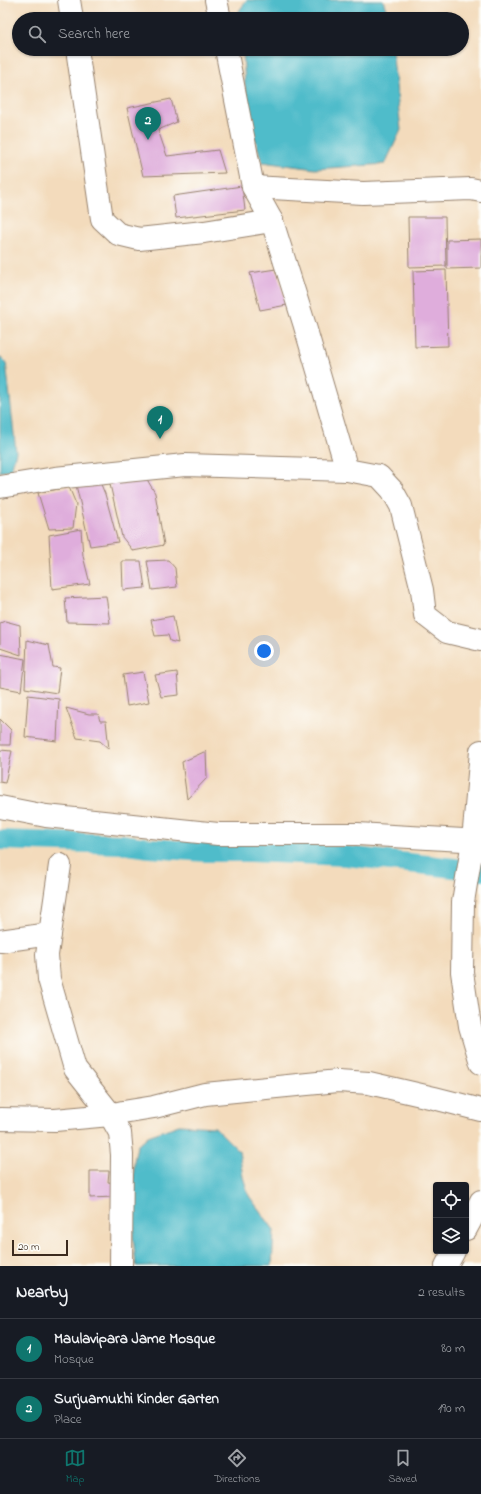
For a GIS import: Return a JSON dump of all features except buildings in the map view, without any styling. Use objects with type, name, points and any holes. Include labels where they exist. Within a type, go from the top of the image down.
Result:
[{"type":"street","points":[[69,0],[71,12]]},
{"type":"street","points":[[216,0],[219,12]]},
{"type":"street","points":[[78,56],[102,219],[118,234],[139,239],[204,232],[272,221]]},
{"type":"street","points":[[227,56],[253,187],[272,221],[304,323],[347,470]]},
{"type":"street","points":[[253,187],[364,193],[471,189],[481,191]]},
{"type":"street","points":[[0,487],[55,478],[185,465],[347,470],[379,476],[392,490],[401,506],[422,590],[425,615],[447,632],[481,640]]},
{"type":"street","points":[[481,751],[475,843],[463,902],[462,972],[470,1026],[481,1063]]},
{"type":"street","points":[[0,807],[46,816],[218,834],[357,834],[475,843]]},
{"type":"street","points":[[60,865],[47,955],[49,979],[75,1069],[106,1108],[120,1133],[122,1155],[121,1266]]},
{"type":"street","points":[[0,941],[50,934]]},
{"type":"street","points":[[0,1119],[55,1120],[110,1116],[129,1110],[154,1107],[205,1094],[338,1081],[369,1083],[481,1110]]},
{"type":"street","points":[[469,1223],[481,1201]]},
{"type":"street","points":[[446,1266],[452,1254]]},
{"type":"water","points":[[247,0],[383,0],[387,12],[239,12]]},
{"type":"water","points":[[243,56],[393,56],[401,130],[385,164],[315,169],[262,162],[246,108]]},
{"type":"water","points":[[0,356],[6,362],[16,452],[11,470],[0,472]]},
{"type":"water","points":[[179,1125],[215,1127],[239,1151],[243,1177],[249,1196],[274,1230],[272,1266],[136,1266],[133,1236],[134,1161],[137,1146],[148,1136]]},
{"type":"waterway","points":[[0,840],[121,844],[150,848],[206,852],[250,852],[346,856],[481,871]]},
{"type":"place","name":"Surjuamukhi Kinder Garten","points":[[148,140]]},
{"type":"place","name":"Maulavipara Jame Mosque","points":[[160,439]]}]
